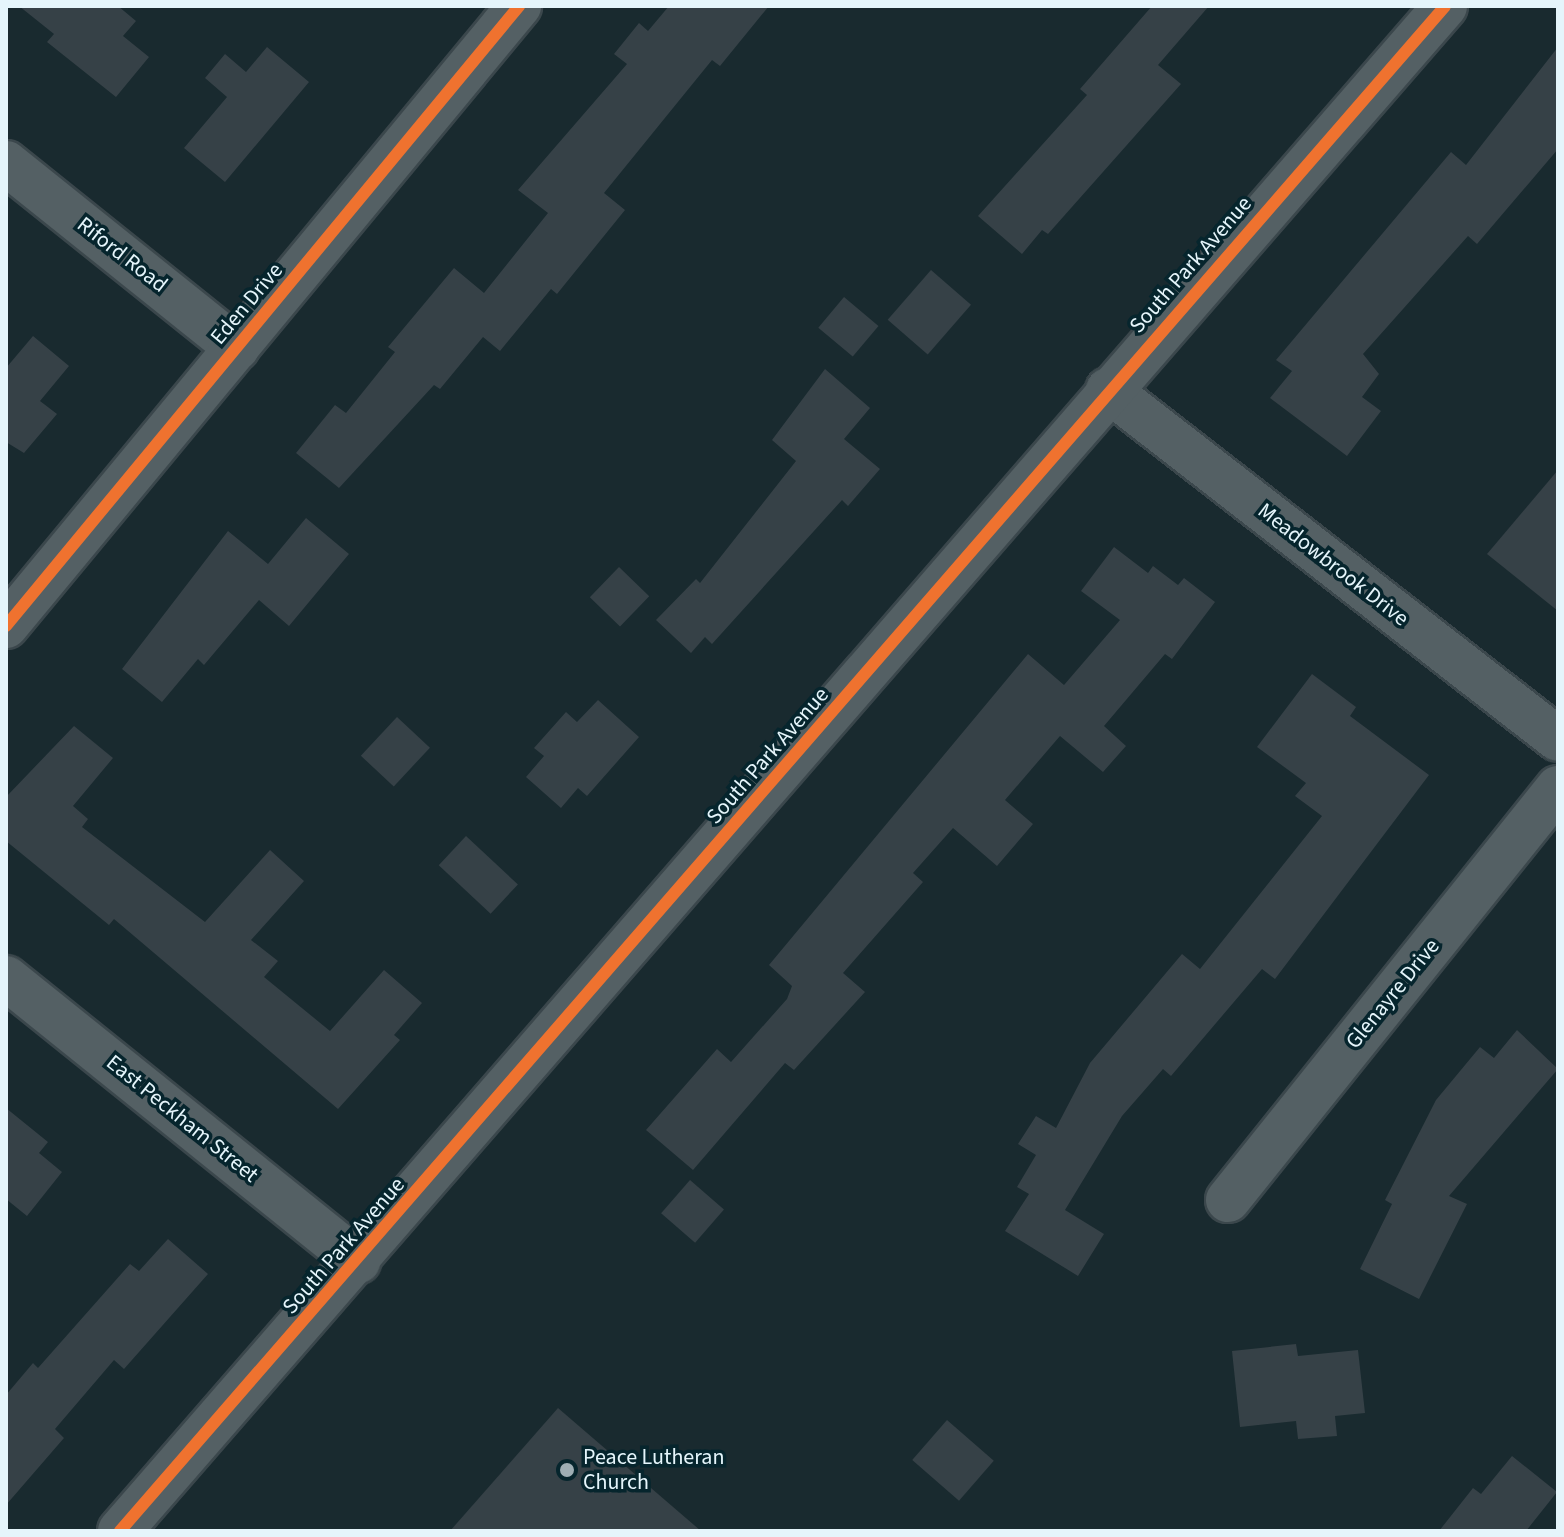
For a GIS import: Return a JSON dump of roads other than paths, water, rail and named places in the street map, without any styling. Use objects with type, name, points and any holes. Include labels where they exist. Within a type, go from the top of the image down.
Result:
[{"type":"street","name":"Eden Drive","points":[[6,626],[519,6]]},
{"type":"street","name":"South Park Avenue","points":[[120,1531],[358,1261],[1108,390],[1445,6]]},
{"type":"street","name":"Riford Road","points":[[6,163],[237,348]]},
{"type":"street","name":"Meadowbrook Drive","points":[[1108,390],[1558,739]]},
{"type":"street","name":"Glenayre Drive","points":[[1228,1200],[1558,788]]},
{"type":"street","name":"East Peckham Street","points":[[6,978],[358,1261]]},
{"type":"place","name":"Peace Lutheran Church","points":[[567,1470]]}]
